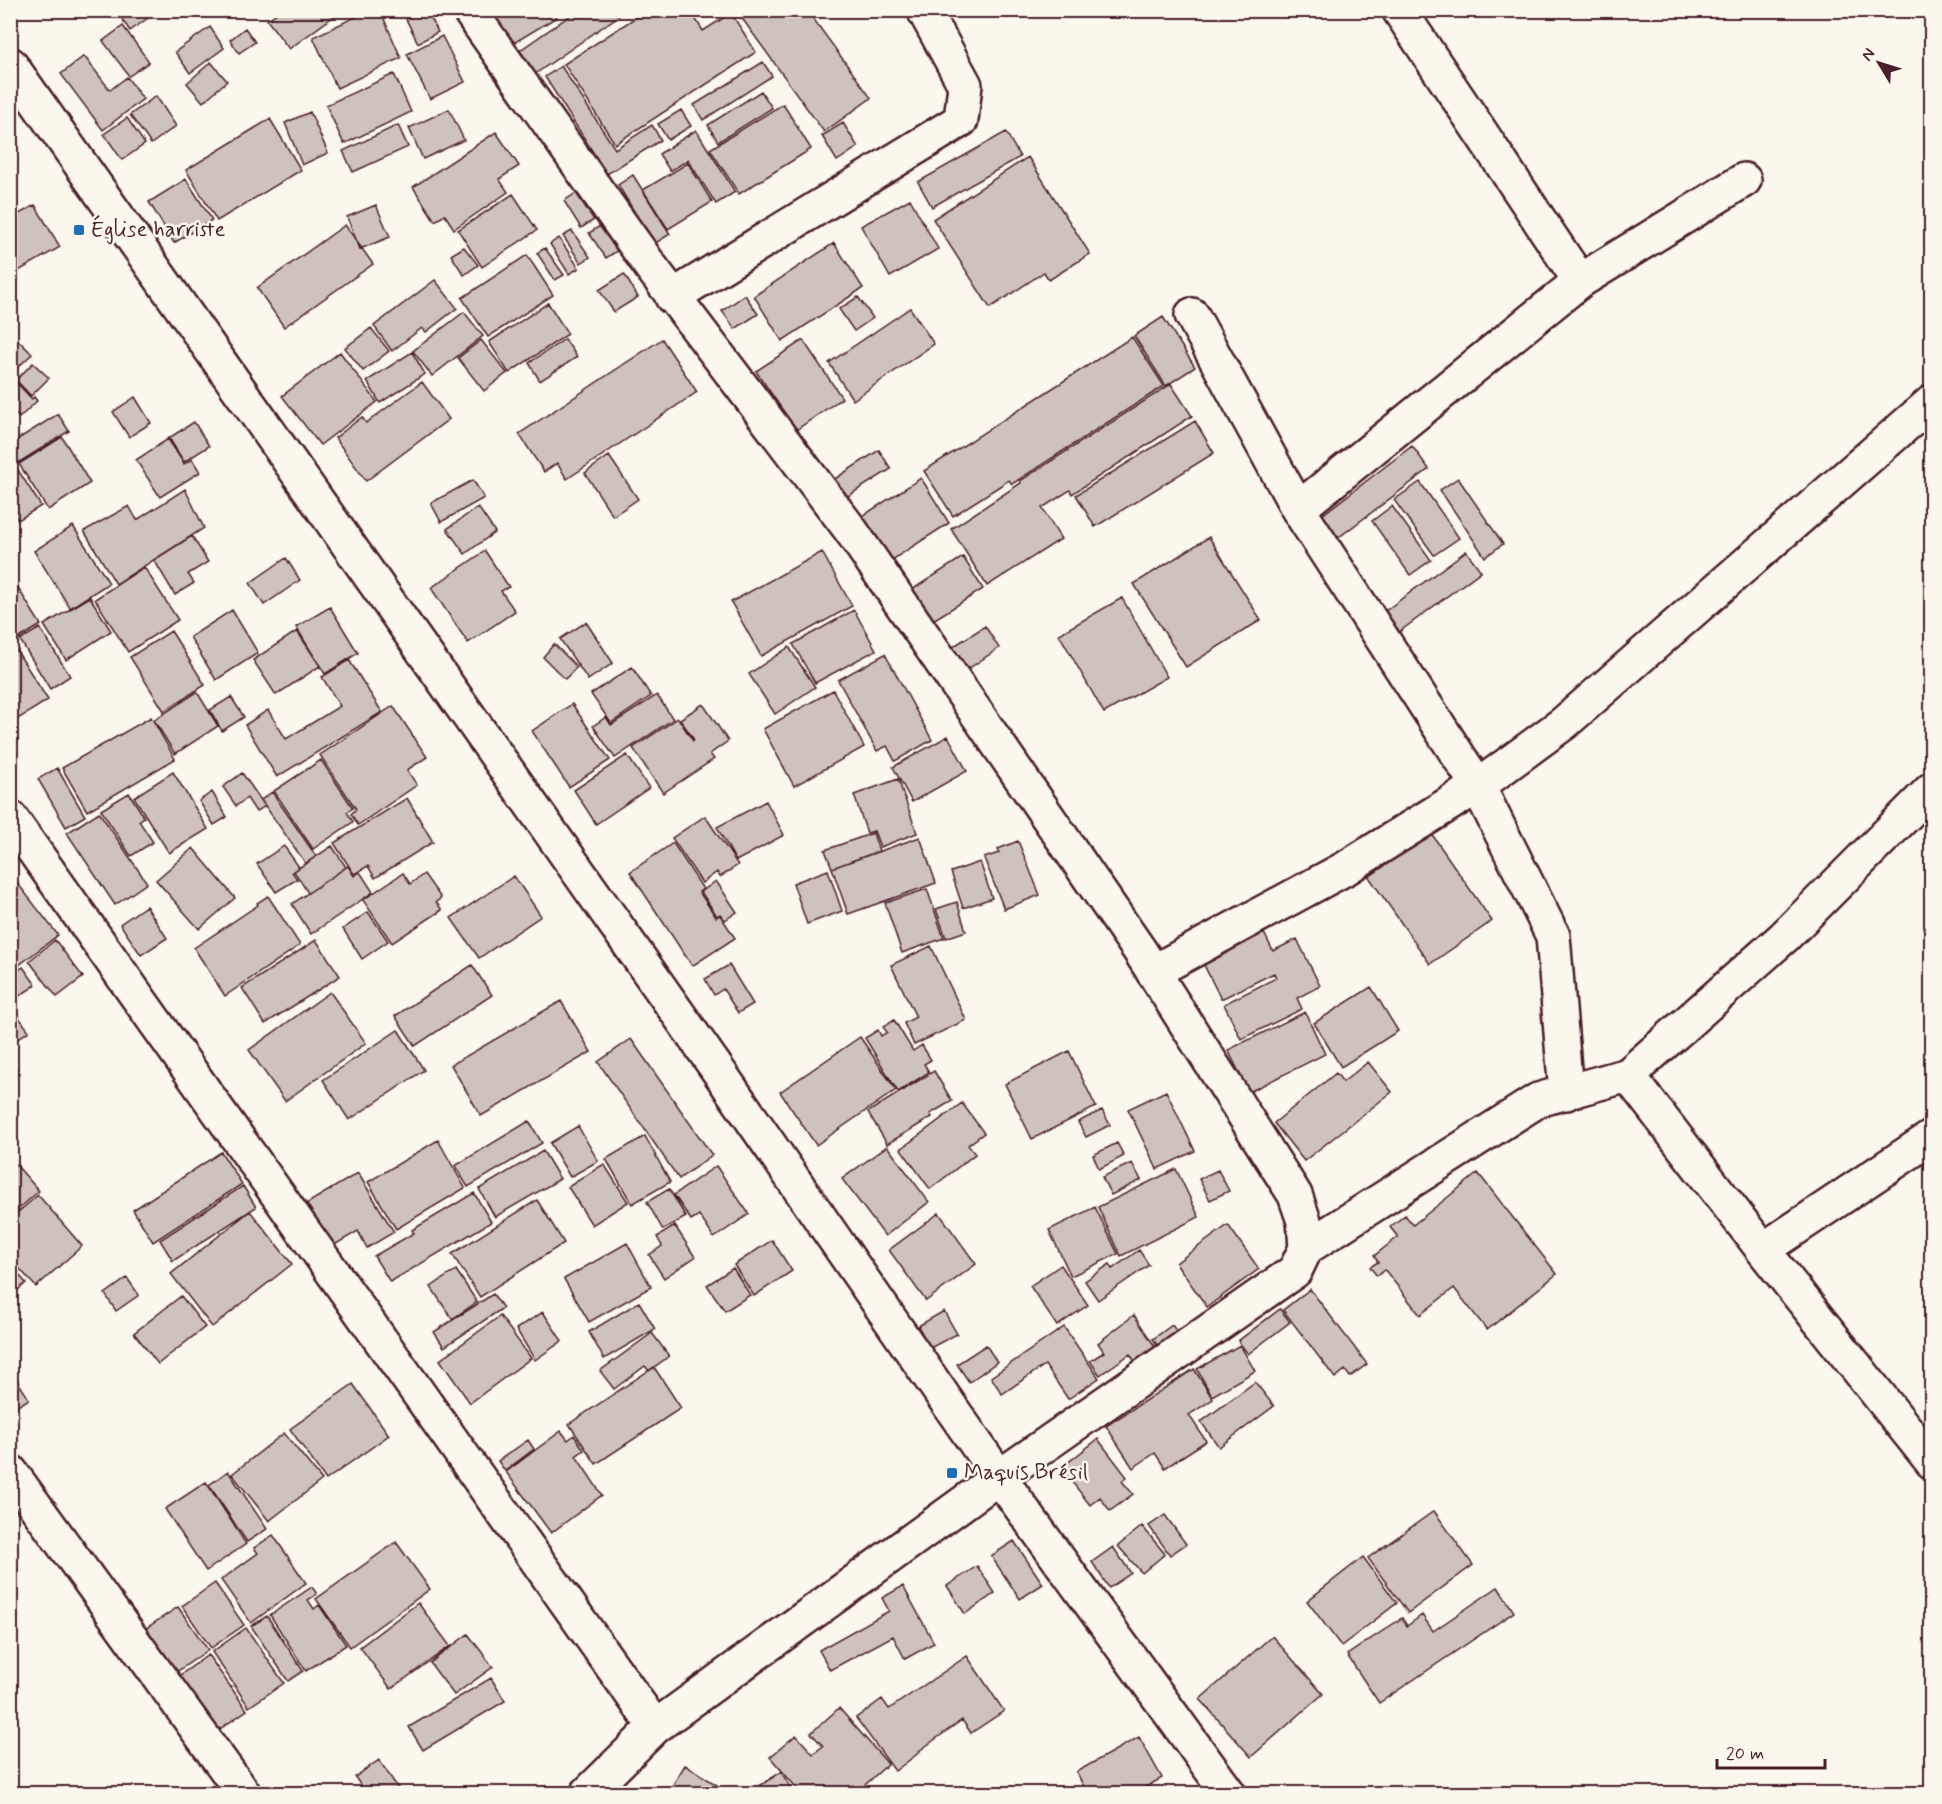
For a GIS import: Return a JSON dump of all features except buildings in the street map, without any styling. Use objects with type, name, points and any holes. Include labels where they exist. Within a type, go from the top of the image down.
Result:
[{"type":"street","points":[[469,10],[672,297],[850,530],[1153,972],[1295,1195],[1304,1221],[1306,1248],[1295,1270],[999,1477],[655,1727],[587,1794]]},
{"type":"street","points":[[672,297],[961,120],[965,85],[924,10]]},
{"type":"street","points":[[1399,10],[1580,281]]},
{"type":"street","points":[[10,64],[708,1056],[999,1477],[1229,1794]]},
{"type":"street","points":[[1298,509],[1580,281],[1744,180]]},
{"type":"street","points":[[1192,315],[1298,509],[1478,786],[1553,936],[1566,1093]]},
{"type":"street","points":[[1153,972],[1346,868],[1478,786],[1564,723],[1932,402]]},
{"type":"street","points":[[1306,1248],[1538,1101],[1628,1075],[1784,937],[1932,789]]},
{"type":"street","points":[[10,817],[655,1727]]},
{"type":"street","points":[[1628,1075],[1763,1250],[1932,1462]]},
{"type":"street","points":[[1763,1250],[1932,1137]]},
{"type":"street","points":[[10,1471],[242,1793]]},
{"type":"place","name":"Église harriste","points":[[79,230]]},
{"type":"place","name":"Maquis Brésil","points":[[952,1473]]}]
